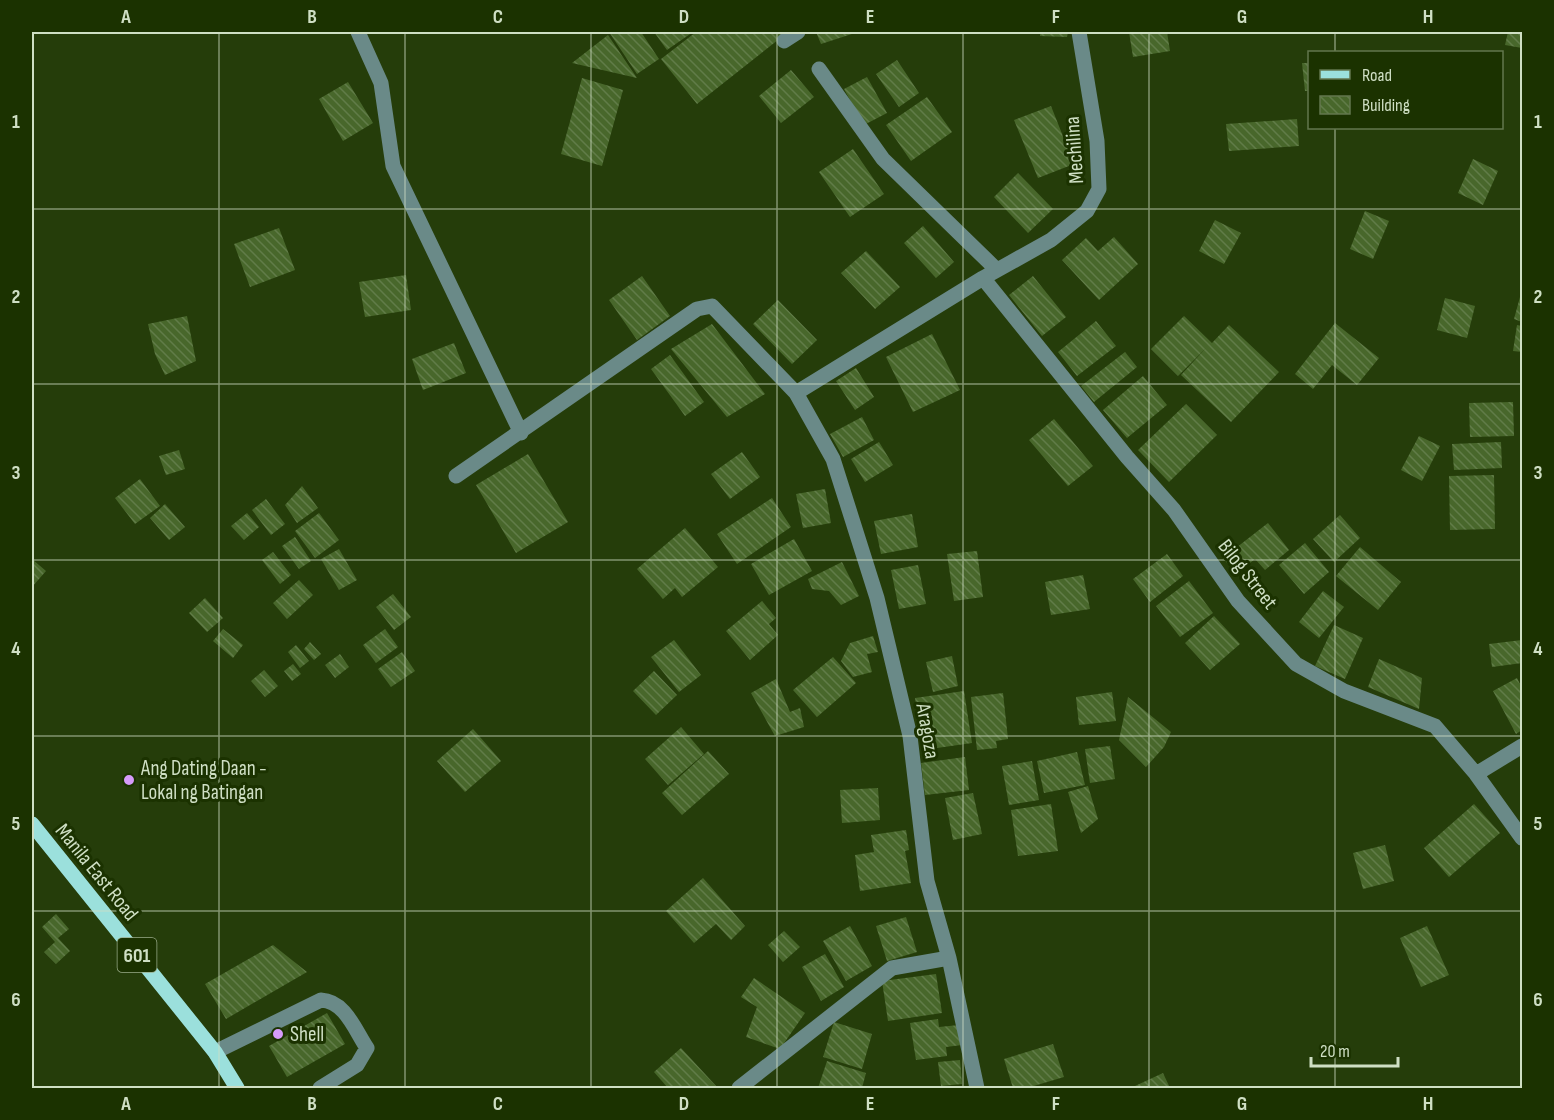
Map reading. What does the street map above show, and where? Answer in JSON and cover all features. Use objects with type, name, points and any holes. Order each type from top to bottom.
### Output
[{"type":"main road","name":"Manila East Road","points":[[32,824],[215,1052],[237,1089]]},
{"type":"street","points":[[358,32],[381,83],[393,166],[521,433],[456,476]]},
{"type":"street","points":[[784,41],[798,32]]},
{"type":"street","name":"Mechilina","points":[[796,393],[983,278],[1051,240],[1087,211],[1100,189],[1097,141],[1079,32]]},
{"type":"street","points":[[819,69],[883,159],[997,270]]},
{"type":"street","name":"Bilog Street","points":[[983,278],[1127,457],[1174,510],[1238,601],[1296,664],[1344,691],[1435,726],[1476,774],[1522,838]]},
{"type":"street","name":"Aragoza","points":[[521,433],[697,309],[711,306],[796,393],[833,459],[877,598],[910,736],[927,881],[949,958],[977,1089]]},
{"type":"street","points":[[1476,774],[1522,746]]},
{"type":"street","points":[[739,1089],[892,969],[949,958]]},
{"type":"street","points":[[215,1052],[321,1000],[331,1000],[340,1006],[367,1048],[357,1065],[320,1089]]},
{"type":"building","points":[[609,32],[641,32],[659,59],[637,74]]},
{"type":"building","points":[[654,32],[693,32],[667,50]]},
{"type":"building","points":[[696,32],[788,32],[697,104],[661,59]]},
{"type":"building","points":[[816,32],[858,32],[821,44]]},
{"type":"building","points":[[1040,32],[1068,32],[1067,37],[1040,36]]},
{"type":"building","points":[[1129,32],[1167,32],[1170,51],[1133,57]]},
{"type":"building","points":[[1508,32],[1522,32],[1522,48],[1505,45]]},
{"type":"building","points":[[608,35],[637,78],[572,63]]},
{"type":"building","points":[[897,60],[919,93],[899,107],[876,74]]},
{"type":"building","points":[[1302,63],[1308,63],[1308,91],[1305,91]]},
{"type":"building","points":[[791,70],[814,97],[781,123],[759,96]]},
{"type":"building","points":[[867,77],[887,113],[864,125],[844,89]]},
{"type":"building","points":[[582,78],[623,90],[602,166],[561,154]]},
{"type":"building","points":[[348,82],[373,123],[343,141],[319,99]]},
{"type":"building","points":[[927,97],[952,132],[911,161],[886,125]]},
{"type":"building","points":[[1051,106],[1074,164],[1038,178],[1014,120]]},
{"type":"building","points":[[1297,119],[1299,146],[1229,151],[1226,124]]},
{"type":"building","points":[[853,149],[884,194],[850,217],[819,172]]},
{"type":"building","points":[[1473,159],[1498,171],[1483,205],[1458,193]]},
{"type":"building","points":[[1018,173],[1053,209],[1028,233],[994,197]]},
{"type":"building","points":[[1365,211],[1389,221],[1373,259],[1350,249]]},
{"type":"building","points":[[1215,220],[1241,233],[1224,264],[1199,251]]},
{"type":"building","points":[[923,226],[954,262],[936,278],[904,243]]},
{"type":"building","points":[[279,228],[295,270],[250,287],[234,244]]},
{"type":"building","points":[[1114,237],[1138,264],[1099,300],[1062,260],[1086,238],[1098,251]]},
{"type":"building","points":[[866,251],[900,287],[875,309],[841,273]]},
{"type":"building","points":[[406,275],[411,310],[365,317],[359,282]]},
{"type":"building","points":[[642,276],[670,316],[637,340],[609,300]]},
{"type":"building","points":[[1033,276],[1066,317],[1042,336],[1009,295]]},
{"type":"building","points":[[1520,297],[1522,297],[1522,322],[1514,319]]},
{"type":"building","points":[[1445,298],[1475,306],[1467,338],[1437,330]]},
{"type":"building","points":[[778,300],[817,340],[792,364],[753,324]]},
{"type":"building","points":[[187,316],[196,361],[165,375],[155,354],[148,324]]},
{"type":"building","points":[[1184,316],[1212,343],[1229,325],[1279,372],[1231,422],[1181,375],[1206,348],[1178,376],[1151,349]]},
{"type":"building","points":[[1096,321],[1116,346],[1077,376],[1058,352]]},
{"type":"building","points":[[1335,323],[1379,358],[1357,385],[1332,365],[1313,389],[1295,374]]},
{"type":"building","points":[[712,324],[765,394],[727,417],[671,349]]},
{"type":"building","points":[[1517,325],[1522,326],[1522,352],[1513,351]]},
{"type":"building","points":[[932,334],[960,390],[913,412],[886,357]]},
{"type":"building","points":[[454,343],[466,373],[423,390],[412,359]]},
{"type":"building","points":[[1125,352],[1137,367],[1094,402],[1081,386]]},
{"type":"building","points":[[670,355],[704,402],[685,416],[651,369]]},
{"type":"building","points":[[856,368],[874,397],[855,410],[836,381]]},
{"type":"building","points":[[1143,376],[1167,405],[1127,438],[1103,410]]},
{"type":"building","points":[[1513,402],[1514,436],[1470,437],[1469,403]]},
{"type":"building","points":[[1186,404],[1217,435],[1169,482],[1138,450]]},
{"type":"building","points":[[862,417],[874,440],[843,457],[830,434]]},
{"type":"building","points":[[1054,419],[1093,466],[1068,486],[1029,440]]},
{"type":"building","points":[[1419,436],[1440,446],[1422,481],[1401,470]]},
{"type":"building","points":[[879,442],[893,465],[865,482],[851,459]]},
{"type":"building","points":[[1501,442],[1502,468],[1454,470],[1452,444]]},
{"type":"building","points":[[179,450],[185,469],[166,475],[159,456]]},
{"type":"building","points":[[742,452],[760,477],[730,499],[711,474]]},
{"type":"building","points":[[528,454],[568,522],[516,553],[476,485]]},
{"type":"building","points":[[1494,475],[1495,529],[1450,530],[1449,476]]},
{"type":"building","points":[[140,479],[160,506],[135,524],[115,498]]},
{"type":"building","points":[[302,486],[318,508],[297,523],[285,505]]},
{"type":"building","points":[[825,489],[831,523],[803,528],[796,494]]},
{"type":"building","points":[[772,498],[791,527],[737,564],[717,534]]},
{"type":"building","points":[[266,499],[285,524],[271,535],[252,510]]},
{"type":"building","points":[[165,504],[185,527],[169,540],[150,518]]},
{"type":"building","points":[[247,513],[259,527],[244,540],[231,526]]},
{"type":"building","points":[[319,513],[339,540],[315,558],[295,531]]},
{"type":"building","points":[[912,514],[918,547],[881,554],[874,521]]},
{"type":"building","points":[[1340,515],[1360,538],[1334,562],[1313,539]]},
{"type":"building","points":[[1268,523],[1289,550],[1265,570],[1255,559],[1236,574],[1223,558]]},
{"type":"building","points":[[685,528],[718,567],[682,597],[675,588],[663,599],[637,569]]},
{"type":"building","points":[[295,537],[311,561],[299,569],[282,546]]},
{"type":"building","points":[[794,539],[812,571],[769,595],[751,564]]},
{"type":"building","points":[[1305,543],[1329,572],[1304,594],[1279,565]]},
{"type":"building","points":[[1360,547],[1401,582],[1378,610],[1336,576]]},
{"type":"building","points":[[339,549],[357,580],[339,590],[321,559]]},
{"type":"building","points":[[977,551],[983,597],[954,601],[947,554]]},
{"type":"building","points":[[273,552],[291,575],[280,584],[262,560]]},
{"type":"building","points":[[1167,554],[1183,576],[1150,602],[1133,579]]},
{"type":"building","points":[[32,559],[46,571],[32,587]]},
{"type":"building","points":[[842,562],[859,596],[841,605],[829,591],[812,589],[808,579]]},
{"type":"building","points":[[918,565],[926,604],[899,609],[891,570]]},
{"type":"building","points":[[1083,575],[1090,609],[1051,615],[1045,582]]},
{"type":"building","points":[[299,580],[313,595],[287,619],[273,603]]},
{"type":"building","points":[[1189,581],[1213,613],[1180,637],[1156,606]]},
{"type":"building","points":[[1323,591],[1344,607],[1319,638],[1299,622]]},
{"type":"building","points":[[393,594],[411,617],[394,630],[376,607]]},
{"type":"building","points":[[205,598],[223,618],[207,632],[189,613]]},
{"type":"building","points":[[762,601],[776,618],[769,624],[778,635],[750,660],[726,631]]},
{"type":"building","points":[[1214,616],[1240,644],[1210,670],[1185,643]]},
{"type":"building","points":[[1334,625],[1363,638],[1345,679],[1315,666]]},
{"type":"building","points":[[223,629],[243,645],[233,658],[213,641]]},
{"type":"building","points":[[385,629],[398,647],[376,663],[363,645]]},
{"type":"building","points":[[873,636],[878,652],[867,654],[872,672],[853,677],[841,661],[850,643]]},
{"type":"building","points":[[674,640],[701,675],[679,692],[651,657]]},
{"type":"building","points":[[1522,640],[1522,663],[1492,667],[1489,644]]},
{"type":"building","points":[[310,642],[321,654],[314,660],[304,649]]},
{"type":"building","points":[[296,645],[309,661],[300,668],[288,652]]},
{"type":"building","points":[[402,652],[415,671],[391,687],[378,669]]},
{"type":"building","points":[[340,654],[349,667],[335,678],[325,665]]},
{"type":"building","points":[[952,656],[958,686],[933,692],[926,662]]},
{"type":"building","points":[[833,657],[856,683],[817,717],[793,690]]},
{"type":"building","points":[[1379,659],[1422,678],[1419,709],[1368,687]]},
{"type":"building","points":[[293,664],[301,674],[292,681],[284,671]]},
{"type":"building","points":[[264,670],[278,686],[265,697],[251,681]]},
{"type":"building","points":[[654,671],[677,695],[656,715],[633,691]]},
{"type":"building","points":[[1517,678],[1522,688],[1522,730],[1516,734],[1493,691]]},
{"type":"building","points":[[776,679],[790,712],[800,708],[804,727],[775,736],[751,693]]},
{"type":"building","points":[[964,691],[972,743],[923,750],[915,698]]},
{"type":"building","points":[[1112,692],[1116,721],[1079,725],[1076,697]]},
{"type":"building","points":[[1003,693],[1008,739],[996,741],[997,748],[977,750],[971,697]]},
{"type":"building","points":[[1128,697],[1171,732],[1164,747],[1146,767],[1119,740]]},
{"type":"building","points":[[681,727],[704,754],[668,785],[645,759]]},
{"type":"building","points":[[473,729],[501,761],[465,792],[437,761]]},
{"type":"building","points":[[1110,746],[1115,779],[1090,783],[1085,749]]},
{"type":"building","points":[[708,751],[729,774],[682,815],[662,793]]},
{"type":"building","points":[[1077,752],[1085,785],[1044,793],[1037,761]]},
{"type":"building","points":[[965,757],[969,790],[925,795],[921,763]]},
{"type":"building","points":[[1032,761],[1039,800],[1009,805],[1002,766]]},
{"type":"building","points":[[1088,786],[1098,819],[1081,833],[1068,792]]},
{"type":"building","points":[[878,788],[880,820],[842,823],[840,790]]},
{"type":"building","points":[[973,793],[982,834],[953,840],[945,798]]},
{"type":"building","points":[[1051,804],[1058,851],[1018,856],[1011,810]]},
{"type":"building","points":[[1474,804],[1500,833],[1449,877],[1424,848]]},
{"type":"building","points":[[906,830],[909,850],[905,851],[911,883],[860,891],[855,855],[874,852],[871,835]]},
{"type":"building","points":[[1385,845],[1394,881],[1363,889],[1353,853]]},
{"type":"building","points":[[703,878],[745,926],[731,940],[716,924],[694,943],[666,911]]},
{"type":"building","points":[[56,914],[69,929],[58,938],[70,951],[56,964],[44,952],[55,942],[42,927]]},
{"type":"building","points":[[906,917],[917,952],[887,961],[876,926]]},
{"type":"building","points":[[850,926],[872,966],[846,981],[823,941]]},
{"type":"building","points":[[1427,926],[1449,975],[1421,987],[1400,938]]},
{"type":"building","points":[[784,931],[800,947],[783,962],[768,945]]},
{"type":"building","points":[[273,945],[307,972],[226,1019],[205,984]]},
{"type":"building","points":[[825,954],[844,987],[821,1001],[802,967]]},
{"type":"building","points":[[936,974],[942,1013],[888,1021],[882,981]]},
{"type":"building","points":[[754,978],[805,1013],[780,1049],[746,1037],[757,1007],[741,997]]},
{"type":"building","points":[[327,1013],[345,1044],[287,1077],[269,1046]]},
{"type":"building","points":[[938,1019],[939,1027],[959,1025],[962,1045],[946,1047],[947,1056],[916,1060],[910,1023]]},
{"type":"building","points":[[834,1022],[872,1034],[862,1069],[823,1057]]},
{"type":"building","points":[[1053,1044],[1064,1077],[1027,1088],[1013,1088],[1004,1059]]},
{"type":"building","points":[[681,1048],[718,1088],[668,1088],[654,1072]]},
{"type":"building","points":[[960,1060],[962,1084],[941,1086],[938,1062]]},
{"type":"building","points":[[827,1061],[866,1073],[862,1088],[818,1088]]},
{"type":"building","points":[[1163,1073],[1170,1088],[1136,1088],[1135,1086]]},
{"type":"place","name":"Ang Dating Daan - Lokal ng Batingan","points":[[129,780]]},
{"type":"place","name":"Shell","points":[[278,1034]]}]
